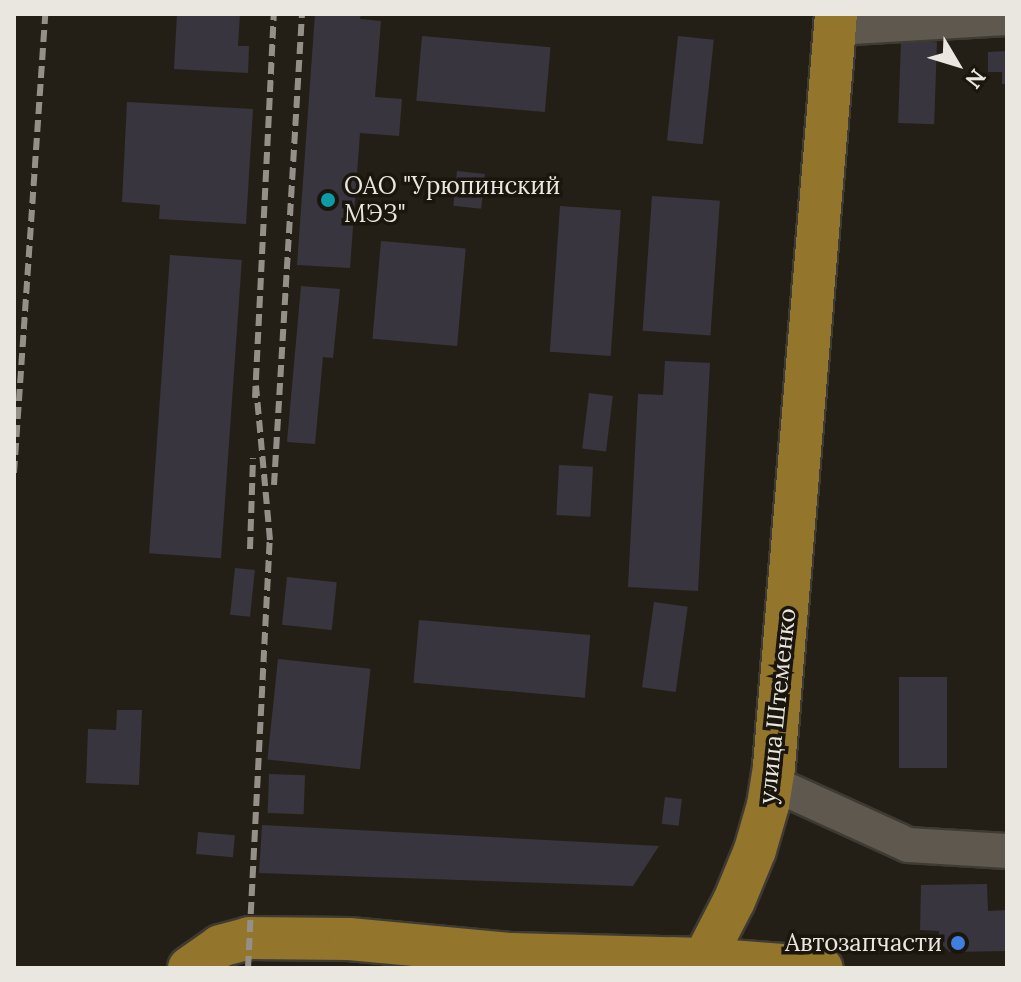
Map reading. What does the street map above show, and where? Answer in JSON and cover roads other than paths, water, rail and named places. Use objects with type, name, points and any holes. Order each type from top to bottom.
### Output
[{"type":"main road","name":"улица Штеменко","points":[[704,959],[734,901],[755,850],[772,783],[836,21]]},
{"type":"main road","points":[[189,968],[220,946],[249,938],[349,939],[512,954],[704,959],[822,968]]},
{"type":"street","points":[[836,21],[1007,18]]},
{"type":"street","points":[[772,783],[908,845],[1007,851]]},
{"type":"railway","points":[[14,473],[45,14]]},
{"type":"railway","points":[[255,398],[274,14]]},
{"type":"railway","points":[[274,485],[302,14]]},
{"type":"railway","points":[[248,968],[270,540],[256,386]]},
{"type":"railway","points":[[250,549],[253,458]]},
{"type":"place","name":"ОАО \"Урюпинский МЭЗ\"","points":[[328,200]]},
{"type":"place","name":"Автозапчасти","points":[[958,943]]}]
